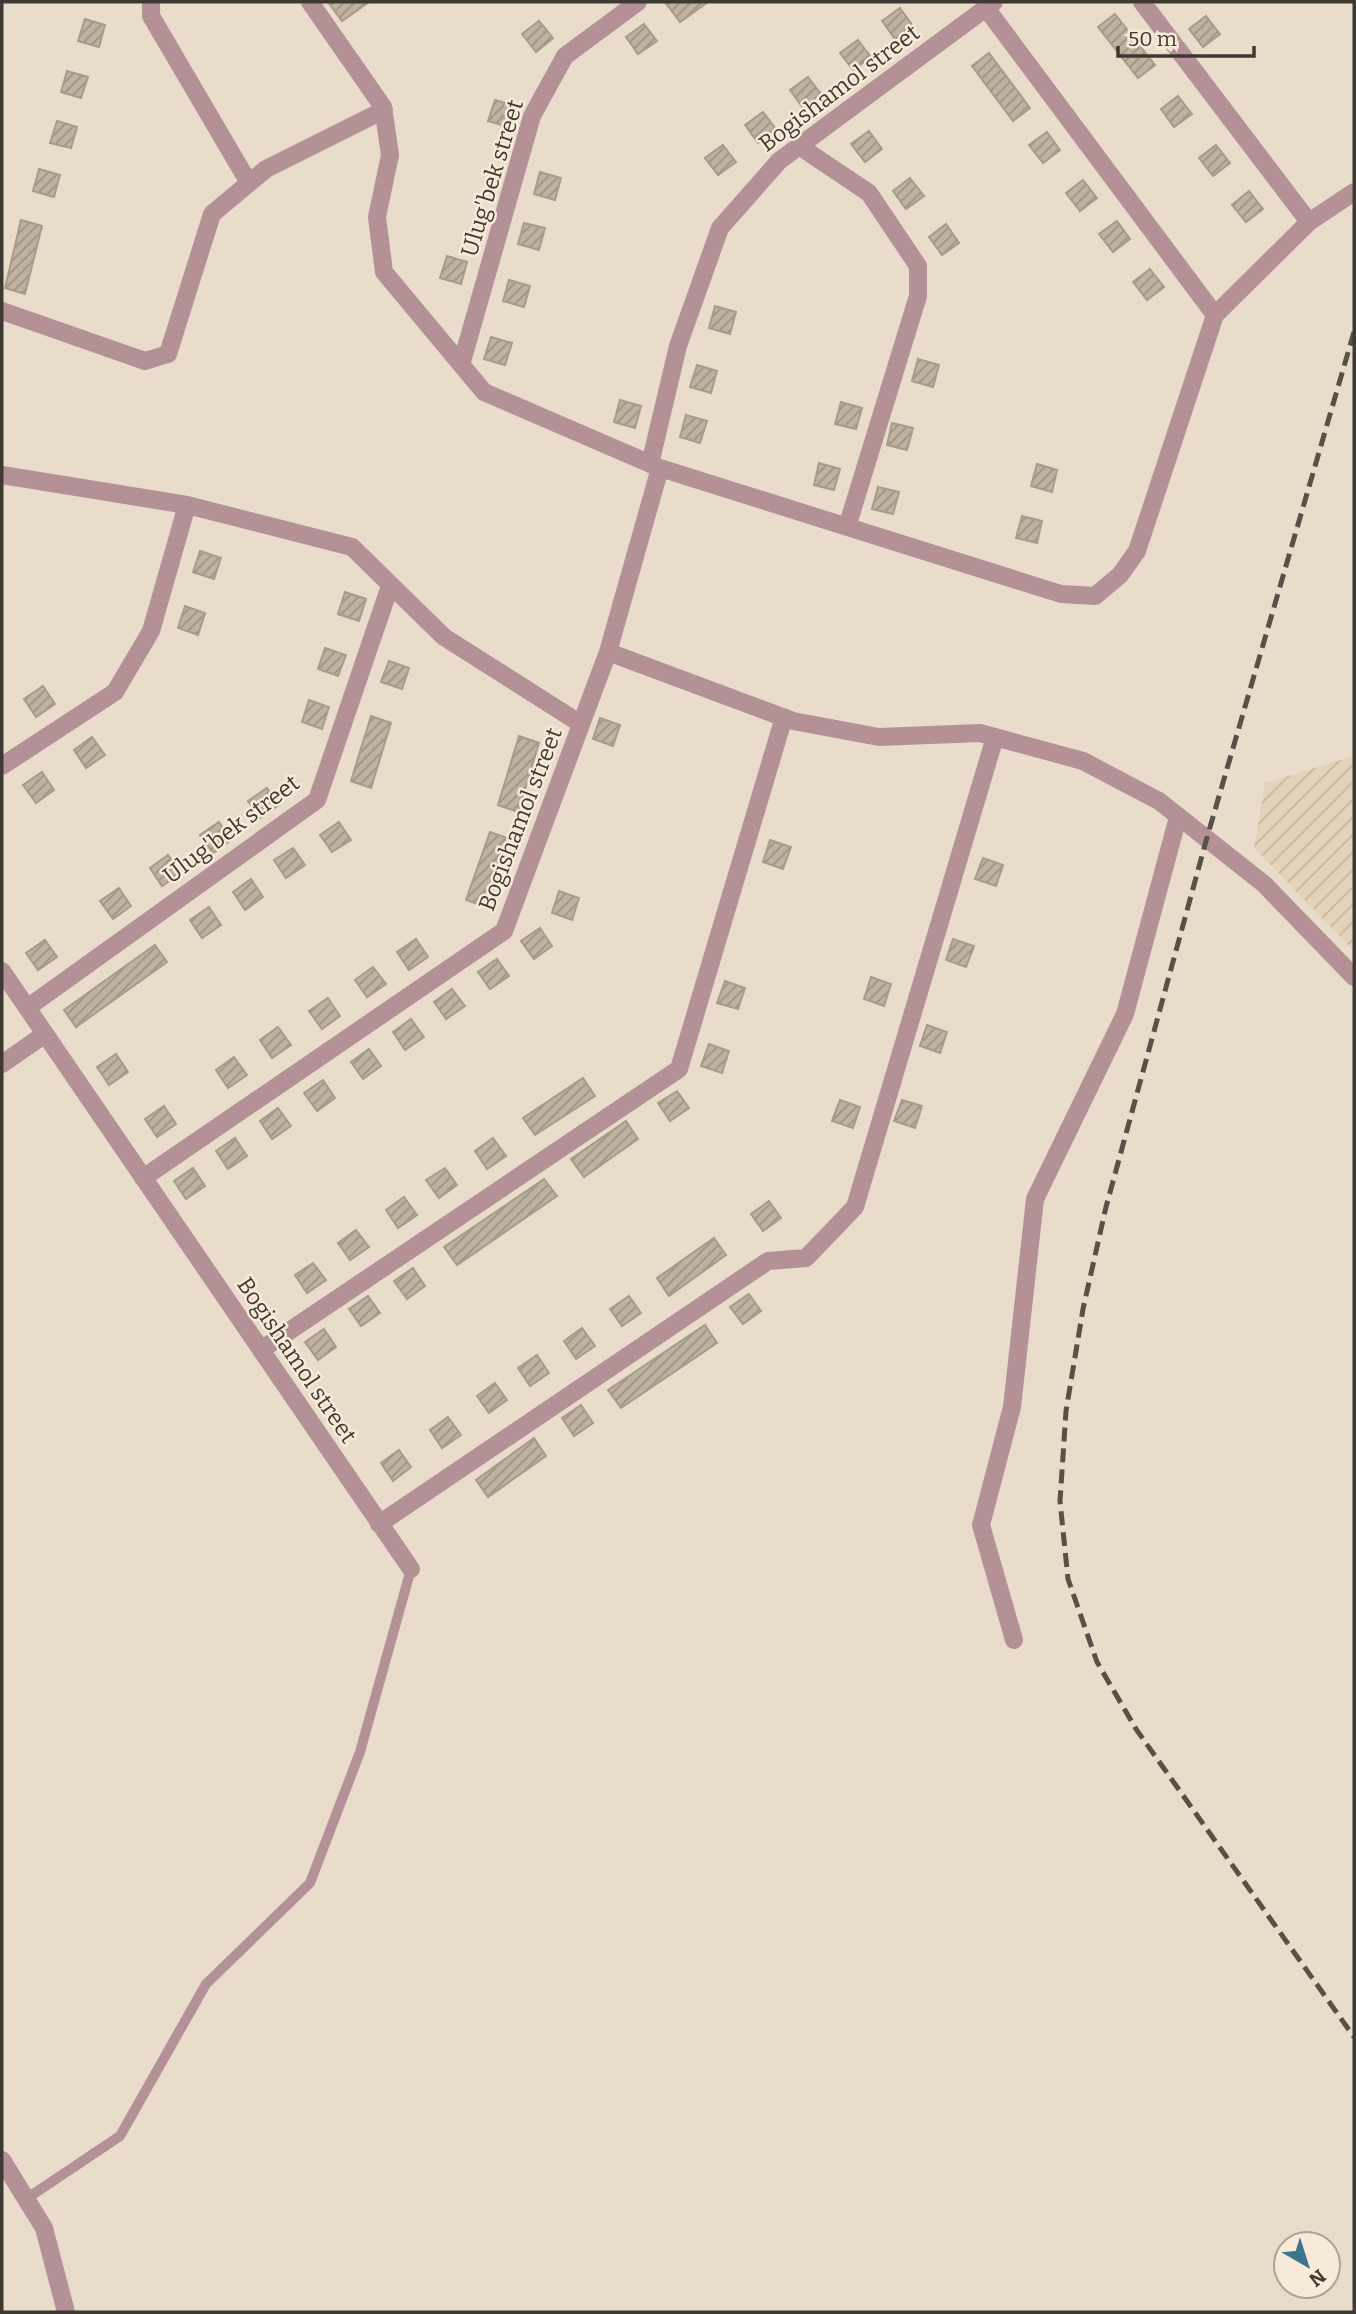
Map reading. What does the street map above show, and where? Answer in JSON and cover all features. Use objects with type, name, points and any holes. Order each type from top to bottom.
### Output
[{"type":"street","points":[[151,2],[151,16],[249,183]]},
{"type":"street","points":[[310,2],[384,110],[390,155],[377,217],[384,272],[484,393],[655,466],[1061,594],[1094,596],[1119,575],[1137,551],[1215,315],[1309,222],[1354,192]]},
{"type":"street","name":"Ulug'bek street","points":[[461,365],[532,116],[565,56],[638,2]]},
{"type":"street","points":[[1142,2],[1309,222]]},
{"type":"street","points":[[990,5],[1215,315]]},
{"type":"street","name":"Bogishamol street","points":[[143,1178],[504,931],[608,652],[655,466],[678,346],[720,228],[779,161],[990,5]]},
{"type":"street","points":[[2,311],[145,361],[168,354],[212,214],[266,169],[384,110]]},
{"type":"street","points":[[799,146],[869,192],[919,266],[918,296],[847,527]]},
{"type":"street","points":[[2,475],[187,505],[352,547],[444,637],[581,724]]},
{"type":"street","points":[[2,766],[115,692],[151,631],[187,505]]},
{"type":"street","name":"Ulug'bek street","points":[[27,1008],[317,800],[390,586]]},
{"type":"street","points":[[608,652],[784,717],[879,737],[980,733],[1083,761],[1159,801],[1264,884],[1354,977]]},
{"type":"street","points":[[261,1350],[679,1069],[784,717]]},
{"type":"street","points":[[379,1524],[768,1261],[806,1258],[855,1207],[995,737]]},
{"type":"street","points":[[1014,1640],[981,1525],[1012,1407],[1035,1199],[1125,1014],[1178,817]]},
{"type":"street","name":"Bogishamol street","points":[[2,971],[411,1569]]},
{"type":"street","points":[[2,1063],[45,1034]]},
{"type":"street","points":[[2,2160],[44,2228],[66,2312]]},
{"type":"lane","points":[[26,2199],[120,2136],[206,1984],[310,1884],[360,1752],[411,1569]]},
{"type":"shaded area","points":[[1354,756],[1354,951],[1254,848],[1265,783]]},
{"type":"building","points":[[328,2],[369,2],[342,21]]},
{"type":"building","points":[[665,2],[708,2],[680,22]]},
{"type":"building","points":[[900,8],[913,26],[895,39],[882,21]]},
{"type":"building","points":[[1115,14],[1155,65],[1138,78],[1098,27]]},
{"type":"building","points":[[1206,16],[1220,34],[1203,47],[1189,29]]},
{"type":"building","points":[[85,19],[105,25],[99,47],[78,41]]},
{"type":"building","points":[[539,21],[553,38],[536,52],[522,34]]},
{"type":"building","points":[[644,24],[657,41],[638,54],[626,37]]},
{"type":"building","points":[[858,40],[871,57],[853,70],[840,53]]},
{"type":"building","points":[[989,53],[1030,108],[1013,121],[972,66]]},
{"type":"building","points":[[67,71],[88,77],[81,98],[61,92]]},
{"type":"building","points":[[808,77],[821,94],[803,108],[790,90]]},
{"type":"building","points":[[1178,96],[1192,114],[1174,127],[1161,109]]},
{"type":"building","points":[[495,100],[516,106],[509,127],[488,121]]},
{"type":"building","points":[[763,112],[776,129],[758,143],[745,125]]},
{"type":"building","points":[[57,121],[77,127],[71,148],[50,143]]},
{"type":"building","points":[[869,131],[882,149],[865,162],[851,144]]},
{"type":"building","points":[[1047,132],[1060,150],[1043,163],[1029,145]]},
{"type":"building","points":[[723,145],[736,162],[718,175],[705,158]]},
{"type":"building","points":[[1216,145],[1230,163],[1213,176],[1199,158]]},
{"type":"building","points":[[39,169],[60,175],[54,197],[33,191]]},
{"type":"building","points":[[540,172],[561,178],[555,200],[534,194]]},
{"type":"building","points":[[910,178],[924,196],[906,209],[893,191]]},
{"type":"building","points":[[1083,180],[1097,198],[1080,211],[1066,193]]},
{"type":"building","points":[[1249,191],[1263,209],[1246,222],[1232,205]]},
{"type":"building","points":[[21,220],[42,226],[25,294],[5,288]]},
{"type":"building","points":[[1117,221],[1130,239],[1113,252],[1099,234]]},
{"type":"building","points":[[524,223],[545,228],[539,250],[518,244]]},
{"type":"building","points":[[946,224],[959,243],[942,255],[929,237]]},
{"type":"building","points":[[447,256],[467,262],[461,284],[440,278]]},
{"type":"building","points":[[1150,269],[1164,287],[1147,300],[1133,282]]},
{"type":"building","points":[[509,280],[530,286],[524,307],[503,301]]},
{"type":"building","points":[[715,306],[736,312],[730,334],[709,328]]},
{"type":"building","points":[[491,337],[512,343],[505,365],[484,359]]},
{"type":"building","points":[[918,359],[939,365],[933,387],[912,381]]},
{"type":"building","points":[[697,365],[717,371],[711,393],[690,387]]},
{"type":"building","points":[[620,400],[641,406],[635,428],[614,422]]},
{"type":"building","points":[[841,402],[862,408],[856,429],[835,424]]},
{"type":"building","points":[[686,415],[707,421],[700,443],[680,437]]},
{"type":"building","points":[[892,423],[913,428],[907,450],[887,445]]},
{"type":"building","points":[[819,463],[840,469],[834,490],[814,485]]},
{"type":"building","points":[[1037,464],[1057,470],[1052,492],[1031,486]]},
{"type":"building","points":[[878,487],[899,492],[893,514],[872,509]]},
{"type":"building","points":[[1022,516],[1042,521],[1037,543],[1016,538]]},
{"type":"building","points":[[200,551],[221,558],[214,579],[193,572]]},
{"type":"building","points":[[345,592],[366,599],[359,621],[338,614]]},
{"type":"building","points":[[185,606],[205,613],[198,635],[178,628]]},
{"type":"building","points":[[325,648],[346,655],[338,676],[318,669]]},
{"type":"building","points":[[389,661],[409,668],[402,689],[381,682]]},
{"type":"building","points":[[43,686],[55,704],[36,717],[24,699]]},
{"type":"building","points":[[309,700],[329,707],[322,729],[302,722]]},
{"type":"building","points":[[371,716],[391,723],[371,788],[351,781]]},
{"type":"building","points":[[600,718],[620,725],[613,746],[593,739]]},
{"type":"building","points":[[519,736],[539,743],[518,812],[498,805]]},
{"type":"building","points":[[92,737],[105,755],[86,768],[74,750]]},
{"type":"building","points":[[42,772],[54,790],[36,803],[23,785]]},
{"type":"building","points":[[267,788],[279,805],[260,818],[248,801]]},
{"type":"building","points":[[219,822],[231,840],[213,853],[200,835]]},
{"type":"building","points":[[339,822],[351,840],[332,852],[320,835]]},
{"type":"building","points":[[490,832],[510,839],[486,907],[466,900]]},
{"type":"building","points":[[770,840],[791,847],[783,869],[763,862]]},
{"type":"building","points":[[293,848],[305,865],[286,878],[274,860]]},
{"type":"building","points":[[168,855],[181,873],[162,886],[150,868]]},
{"type":"building","points":[[983,858],[1003,865],[996,886],[975,879]]},
{"type":"building","points":[[251,879],[263,897],[245,910],[233,892]]},
{"type":"building","points":[[119,888],[131,906],[113,919],[100,901]]},
{"type":"building","points":[[559,891],[579,898],[572,920],[552,913]]},
{"type":"building","points":[[209,907],[221,925],[202,938],[190,920]]},
{"type":"building","points":[[540,928],[552,946],[534,959],[521,941]]},
{"type":"building","points":[[416,939],[428,957],[409,970],[397,952]]},
{"type":"building","points":[[953,939],[974,946],[966,967],[946,960]]},
{"type":"building","points":[[45,940],[57,957],[38,970],[26,953]]},
{"type":"building","points":[[155,945],[167,962],[76,1027],[64,1010]]},
{"type":"building","points":[[497,959],[509,976],[490,989],[478,972]]},
{"type":"building","points":[[373,967],[386,984],[367,997],[355,980]]},
{"type":"building","points":[[871,977],[891,984],[884,1006],[864,999]]},
{"type":"building","points":[[725,981],[745,988],[738,1009],[717,1003]]},
{"type":"building","points":[[452,989],[465,1006],[446,1019],[434,1002]]},
{"type":"building","points":[[328,998],[340,1016],[322,1029],[309,1011]]},
{"type":"building","points":[[411,1019],[424,1037],[405,1050],[393,1032]]},
{"type":"building","points":[[927,1025],[947,1032],[940,1053],[920,1046]]},
{"type":"building","points":[[278,1027],[291,1045],[272,1058],[260,1040]]},
{"type":"building","points":[[709,1044],[729,1051],[722,1073],[701,1066]]},
{"type":"building","points":[[369,1049],[381,1066],[363,1079],[351,1062]]},
{"type":"building","points":[[116,1054],[128,1072],[109,1085],[97,1067]]},
{"type":"building","points":[[234,1057],[247,1075],[228,1088],[216,1070]]},
{"type":"building","points":[[583,1078],[595,1096],[535,1135],[523,1118]]},
{"type":"building","points":[[323,1080],[335,1098],[317,1111],[304,1093]]},
{"type":"building","points":[[677,1091],[689,1108],[670,1121],[658,1103]]},
{"type":"building","points":[[840,1100],[860,1107],[853,1128],[832,1121]]},
{"type":"building","points":[[902,1100],[922,1106],[915,1128],[894,1121]]},
{"type":"building","points":[[164,1106],[176,1124],[157,1137],[145,1119]]},
{"type":"building","points":[[278,1108],[291,1126],[272,1139],[260,1121]]},
{"type":"building","points":[[626,1121],[638,1139],[584,1177],[571,1159]]},
{"type":"building","points":[[235,1138],[247,1156],[228,1169],[216,1151]]},
{"type":"building","points":[[493,1138],[506,1156],[487,1169],[475,1151]]},
{"type":"building","points":[[193,1168],[205,1186],[186,1199],[174,1181]]},
{"type":"building","points":[[445,1168],[457,1185],[439,1198],[426,1180]]},
{"type":"building","points":[[544,1179],[557,1196],[457,1265],[444,1247]]},
{"type":"building","points":[[404,1197],[417,1215],[398,1228],[386,1210]]},
{"type":"building","points":[[769,1201],[781,1218],[763,1231],[751,1214]]},
{"type":"building","points":[[356,1230],[369,1247],[350,1260],[338,1243]]},
{"type":"building","points":[[714,1238],[726,1255],[669,1296],[657,1278]]},
{"type":"building","points":[[313,1263],[326,1280],[307,1293],[295,1275]]},
{"type":"building","points":[[413,1268],[425,1286],[407,1299],[394,1281]]},
{"type":"building","points":[[749,1294],[761,1311],[743,1324],[730,1307]]},
{"type":"building","points":[[368,1296],[380,1313],[361,1326],[349,1309]]},
{"type":"building","points":[[629,1296],[641,1313],[622,1326],[610,1309]]},
{"type":"building","points":[[705,1325],[717,1343],[621,1408],[608,1390]]},
{"type":"building","points":[[582,1328],[595,1346],[576,1359],[564,1341]]},
{"type":"building","points":[[324,1329],[336,1347],[318,1360],[305,1342]]},
{"type":"building","points":[[537,1355],[549,1373],[530,1386],[518,1368]]},
{"type":"building","points":[[495,1383],[507,1400],[489,1413],[477,1396]]},
{"type":"building","points":[[581,1405],[593,1423],[574,1436],[562,1418]]},
{"type":"building","points":[[448,1417],[461,1435],[442,1448],[430,1430]]},
{"type":"building","points":[[534,1438],[546,1456],[488,1497],[476,1480]]},
{"type":"building","points":[[399,1450],[411,1467],[393,1481],[381,1463]]},
{"type":"railway","points":[[1354,332],[1206,841],[1106,1207],[1083,1309],[1066,1411],[1060,1501],[1068,1579],[1097,1662],[1136,1729],[1354,2037]]}]
